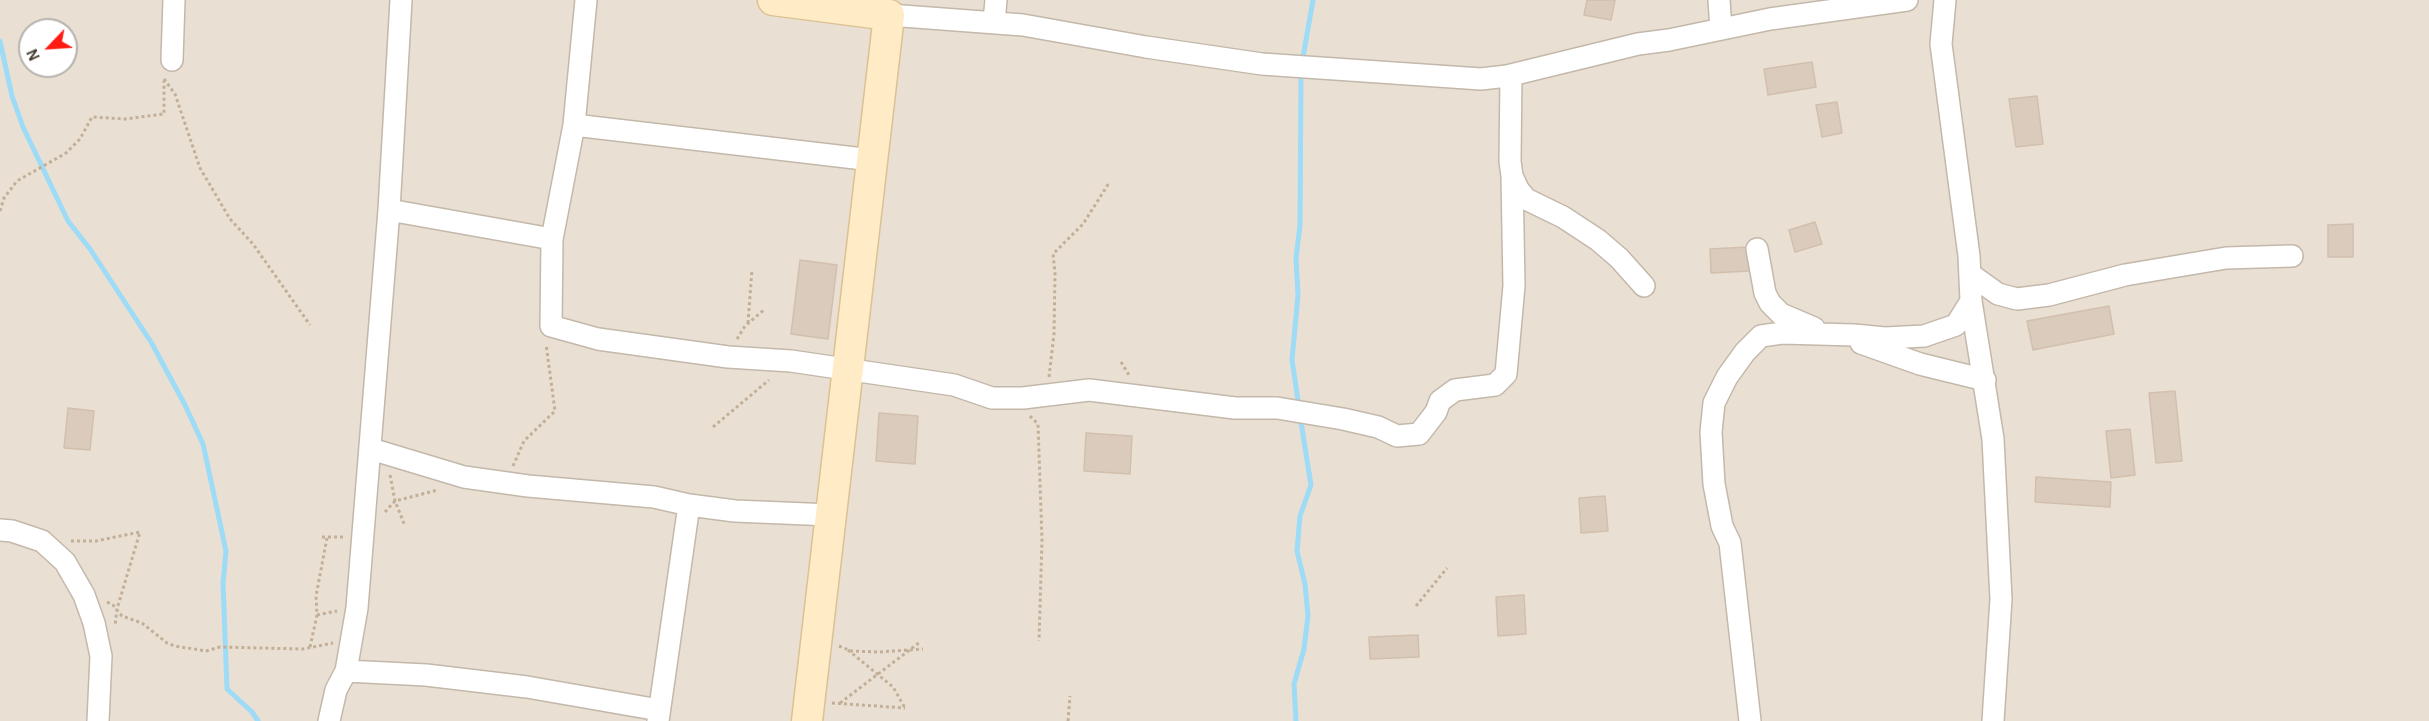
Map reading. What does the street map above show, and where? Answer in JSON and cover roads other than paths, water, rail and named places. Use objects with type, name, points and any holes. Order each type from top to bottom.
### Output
[{"type":"street","points":[[168,69],[174,0]]},
{"type":"street","points":[[329,721],[336,690],[346,671],[357,608],[362,536],[378,451],[388,210],[401,0]]},
{"type":"street","points":[[586,0],[574,125],[552,239],[551,326],[598,339],[728,357],[791,361],[954,385],[992,398],[1023,398],[1089,390],[1235,408],[1277,408],[1378,427],[1397,436],[1419,434],[1430,422],[1440,401],[1455,390],[1495,385],[1506,374],[1514,286],[1511,75]]},
{"type":"street","points":[[773,0],[889,15],[1023,25],[1146,47],[1262,64],[1481,79],[1511,75],[1638,44],[1830,10],[1907,0]]},
{"type":"street","points":[[994,22],[996,0]]},
{"type":"street","points":[[1719,0],[1721,29]]},
{"type":"street","points":[[1946,0],[1941,44],[1957,158],[1971,301],[1993,439],[2001,599],[1993,721]]},
{"type":"street","points":[[808,713],[889,15]]},
{"type":"street","points":[[574,125],[872,160]]},
{"type":"street","points":[[1512,176],[1526,199],[1563,217],[1598,240],[1644,286]]},
{"type":"street","points":[[388,210],[552,239]]},
{"type":"street","points":[[1757,249],[1765,293],[1774,308],[1777,334]]},
{"type":"street","points":[[1970,274],[1998,294],[2017,299],[2049,295],[2125,275],[2226,258],[2292,256]]},
{"type":"street","points":[[1750,721],[1730,543],[1717,505],[1711,432],[1714,403],[1727,377],[1745,352],[1761,336],[1829,334],[1885,338],[1924,336],[1956,325],[1971,301]]},
{"type":"street","points":[[1774,308],[1794,321],[1829,334],[1855,340],[1920,364],[1985,380]]},
{"type":"street","points":[[378,451],[464,477],[528,486],[654,497],[689,505],[735,511],[831,515]]},
{"type":"street","points":[[346,671],[437,676],[527,687],[659,715],[689,505]]},
{"type":"street","points":[[0,530],[12,531],[42,542],[65,562],[84,595],[94,623],[101,656],[98,721]]},
{"type":"waterway","points":[[1302,63],[1313,0]]},
{"type":"waterway","points":[[0,41],[12,96],[23,127],[68,221],[90,249],[151,342],[203,444],[226,551],[223,583],[227,689],[252,712],[258,721]]},
{"type":"waterway","points":[[1299,407],[1292,360],[1298,295],[1296,258],[1300,225],[1301,73]]},
{"type":"waterway","points":[[1296,721],[1294,684],[1304,649],[1308,616],[1305,584],[1297,551],[1300,516],[1311,485],[1300,416]]}]
